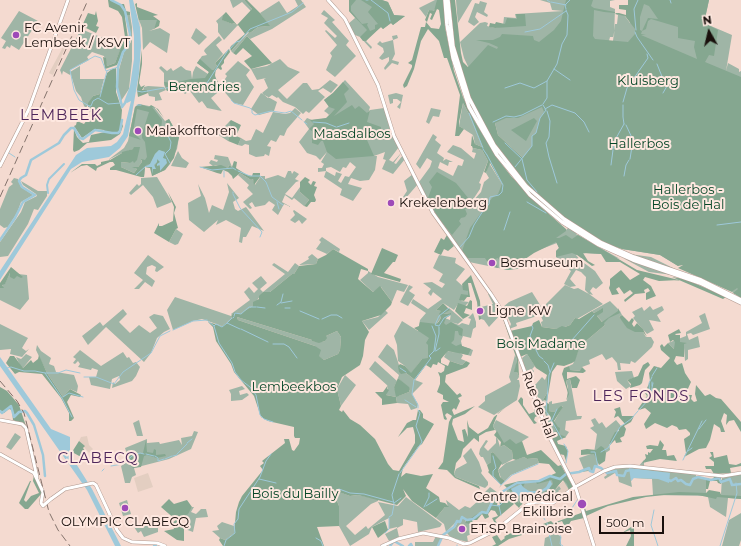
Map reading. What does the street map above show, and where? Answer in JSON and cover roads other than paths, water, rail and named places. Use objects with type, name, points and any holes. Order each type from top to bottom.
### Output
[{"type":"highway","points":[[445,0],[450,46],[466,99],[491,147],[507,169],[527,192],[562,222],[599,245],[633,260],[700,283],[741,303]]},
{"type":"highway","points":[[448,0],[450,24],[456,58],[472,106],[500,154],[532,192],[564,219],[600,242],[634,257],[701,280],[741,300]]},
{"type":"main road","points":[[0,166],[29,109],[68,0]]},
{"type":"main road","name":"Rue de Hal","points":[[328,0],[344,19],[378,85],[394,136],[432,211],[500,308],[546,430],[575,487],[594,546]]},
{"type":"main road","points":[[0,420],[21,424],[26,428],[36,475],[43,492],[40,502],[44,505],[64,490],[91,483],[96,485],[117,530],[123,538],[133,542],[157,542],[165,546]]},
{"type":"main road","points":[[0,454],[36,475]]},
{"type":"main road","points":[[382,546],[393,541],[419,534],[447,538],[460,542],[472,542],[496,530],[532,503],[554,504],[575,487],[605,471],[628,466],[723,476],[741,473]]},
{"type":"water","points":[[129,0],[133,0],[140,27],[141,46],[139,74],[128,136],[120,148],[109,157],[82,162],[71,169],[0,280],[0,271],[76,155],[87,148],[111,146],[117,142],[123,134],[131,101],[127,103],[124,102],[130,86],[134,59],[134,36]]},
{"type":"water","points":[[159,150],[165,152],[163,158],[166,159],[167,163],[160,171],[160,165],[157,166],[157,164],[160,162],[157,159],[157,162],[154,165],[156,169],[153,169],[153,174],[152,167],[145,167],[150,164],[155,154]]},
{"type":"water","points":[[0,357],[51,429],[70,437],[70,454],[92,489],[121,546],[115,546],[87,490],[0,366]]},
{"type":"water","points":[[629,468],[670,473],[669,483],[658,479],[634,478],[631,481]]},
{"type":"water","points":[[550,480],[552,484],[549,489],[539,493],[524,493],[516,497],[511,489],[521,484],[529,491],[540,491],[546,487]]},
{"type":"waterway","points":[[111,0],[121,5],[125,11],[130,34],[128,46],[123,52],[118,67],[117,87],[122,106]]},
{"type":"waterway","points":[[371,0],[388,13],[390,21]]},
{"type":"waterway","points":[[566,9],[565,5],[570,0]]},
{"type":"waterway","points":[[636,30],[634,9],[638,0]]},
{"type":"waterway","points":[[551,2],[566,5]]},
{"type":"waterway","points":[[230,49],[236,42],[240,41],[250,29],[292,12],[303,3]]},
{"type":"waterway","points":[[543,104],[547,98],[547,81],[557,64],[562,44],[567,35],[568,15],[566,10]]},
{"type":"waterway","points":[[525,32],[540,29],[566,11]]},
{"type":"waterway","points":[[635,32],[653,60]]},
{"type":"waterway","points":[[166,88],[207,83],[228,50]]},
{"type":"waterway","points":[[623,102],[627,88],[648,58],[647,54]]},
{"type":"waterway","points":[[89,106],[79,100],[74,90],[70,70],[95,56],[101,58],[106,71],[118,67]]},
{"type":"waterway","points":[[657,64],[663,79],[666,81],[667,86],[663,93]]},
{"type":"waterway","points":[[554,69],[570,80]]},
{"type":"waterway","points":[[100,97],[107,71]]},
{"type":"waterway","points":[[505,88],[520,83],[534,88],[547,81]]},
{"type":"waterway","points":[[207,83],[219,86]]},
{"type":"waterway","points":[[137,91],[142,92],[164,88]]},
{"type":"waterway","points":[[89,106],[91,106],[93,101],[98,98],[108,104],[121,103]]},
{"type":"waterway","points":[[231,100],[234,103],[250,108],[252,113],[255,115],[271,111],[285,113],[291,111],[302,120]]},
{"type":"waterway","points":[[122,107],[125,103]]},
{"type":"waterway","points":[[493,122],[506,116],[514,117],[522,115],[542,105]]},
{"type":"waterway","points":[[515,167],[532,146],[532,136],[536,133],[540,118],[546,110],[543,105]]},
{"type":"waterway","points":[[545,109],[552,105],[575,113],[584,122],[589,132]]},
{"type":"waterway","points":[[623,105],[624,124]]},
{"type":"waterway","points":[[547,111],[550,121],[549,137],[546,143],[557,183]]},
{"type":"waterway","points":[[469,113],[483,148]]},
{"type":"waterway","points":[[0,240],[15,218],[23,202],[35,195],[22,187],[19,181],[26,175],[31,160],[59,143],[71,128],[74,128],[80,138],[83,139],[95,130],[118,133],[120,131],[122,120]]},
{"type":"waterway","points":[[313,122],[326,123],[336,127]]},
{"type":"waterway","points":[[337,127],[349,123]]},
{"type":"waterway","points":[[613,149],[615,140],[624,124]]},
{"type":"waterway","points":[[626,125],[633,140],[630,159]]},
{"type":"waterway","points":[[343,133],[350,136]]},
{"type":"waterway","points":[[167,134],[171,142],[170,149],[165,154],[170,163]]},
{"type":"waterway","points":[[505,143],[522,159],[527,180],[537,192]]},
{"type":"waterway","points":[[483,149],[487,155]]},
{"type":"waterway","points":[[611,165],[613,150]]},
{"type":"waterway","points":[[9,153],[15,157]]},
{"type":"waterway","points":[[487,155],[495,170]]},
{"type":"waterway","points":[[624,176],[626,165],[629,160]]},
{"type":"waterway","points":[[48,193],[47,185],[49,179],[64,164]]},
{"type":"waterway","points":[[136,175],[146,166]]},
{"type":"waterway","points":[[200,167],[212,170],[233,168],[236,170]]},
{"type":"waterway","points":[[484,210],[489,204],[490,197],[499,195],[502,192],[503,185],[495,170]]},
{"type":"waterway","points":[[224,171],[224,177]]},
{"type":"waterway","points":[[238,171],[250,176],[260,176]]},
{"type":"waterway","points":[[260,176],[266,182],[272,197],[283,205]]},
{"type":"waterway","points":[[233,194],[240,208],[262,232],[260,237]]},
{"type":"waterway","points":[[277,202],[279,209]]},
{"type":"waterway","points":[[527,202],[546,213]]},
{"type":"waterway","points":[[460,247],[469,237],[474,225],[483,211]]},
{"type":"waterway","points":[[504,230],[510,212]]},
{"type":"waterway","points":[[717,225],[741,222]]},
{"type":"waterway","points":[[277,305],[281,302],[283,294]]},
{"type":"waterway","points":[[281,303],[292,301]]},
{"type":"waterway","points":[[234,316],[235,313],[241,314],[249,307],[256,307]]},
{"type":"waterway","points":[[257,307],[265,308]]},
{"type":"waterway","points":[[285,308],[290,308]]},
{"type":"waterway","points":[[449,308],[439,316],[435,325],[439,326],[444,318],[450,315]]},
{"type":"waterway","points":[[300,311],[319,319]]},
{"type":"waterway","points":[[322,319],[331,315],[337,315],[342,318]]},
{"type":"waterway","points":[[564,349],[594,315]]},
{"type":"waterway","points":[[227,323],[232,318]]},
{"type":"waterway","points":[[173,330],[193,321],[207,320]]},
{"type":"waterway","points":[[208,321],[214,326],[216,324],[222,327],[227,323],[240,329]]},
{"type":"waterway","points":[[214,326],[219,343],[232,363],[235,372],[256,395],[260,415],[264,419],[273,422]]},
{"type":"waterway","points":[[418,408],[412,394],[414,380],[431,358],[429,356],[434,351],[436,336],[432,326]]},
{"type":"waterway","points":[[532,326],[533,328],[530,336],[539,356],[543,359]]},
{"type":"waterway","points":[[435,351],[439,327]]},
{"type":"waterway","points":[[241,329],[268,342]]},
{"type":"waterway","points":[[84,377],[96,377],[114,384],[123,372],[151,353],[160,336],[170,331]]},
{"type":"waterway","points":[[273,344],[284,344],[289,347],[297,358]]},
{"type":"waterway","points":[[436,351],[440,348]]},
{"type":"waterway","points":[[544,361],[548,365],[550,372]]},
{"type":"waterway","points":[[554,363],[549,375],[546,411],[562,439]]},
{"type":"waterway","points":[[7,368],[11,367],[24,371],[45,373],[58,373],[66,370],[80,373]]},
{"type":"waterway","points":[[400,368],[406,372]]},
{"type":"waterway","points":[[652,376],[657,368]]},
{"type":"waterway","points":[[45,373],[62,398],[72,417]]},
{"type":"waterway","points":[[639,410],[650,398],[649,383],[652,377]]},
{"type":"waterway","points":[[650,397],[653,383]]},
{"type":"waterway","points":[[63,397],[69,393],[83,397]]},
{"type":"waterway","points":[[405,400],[416,407]]},
{"type":"waterway","points":[[0,411],[2,413],[11,406],[14,417],[19,412],[25,411],[27,413],[34,425],[43,455],[45,476]]},
{"type":"waterway","points":[[552,420],[557,409]]},
{"type":"waterway","points":[[400,473],[422,442],[416,426],[420,413],[418,410]]},
{"type":"waterway","points":[[601,452],[608,448],[620,427],[631,419],[638,411]]},
{"type":"waterway","points":[[699,429],[706,420]]},
{"type":"waterway","points":[[683,460],[702,421]]},
{"type":"waterway","points":[[187,443],[192,439]]},
{"type":"waterway","points":[[177,454],[187,444]]},
{"type":"waterway","points":[[564,444],[568,451],[566,463]]},
{"type":"waterway","points":[[688,451],[692,448]]},
{"type":"waterway","points":[[591,452],[595,452],[598,467]]},
{"type":"waterway","points":[[111,466],[123,464],[132,456],[140,453],[144,454]]},
{"type":"waterway","points":[[146,454],[154,456]]},
{"type":"waterway","points":[[224,546],[226,540],[235,533],[234,524],[238,519],[239,509],[260,477],[266,461],[271,454]]},
{"type":"waterway","points":[[173,456],[177,455]]},
{"type":"waterway","points":[[165,459],[172,456]]},
{"type":"waterway","points":[[493,456],[496,468],[493,471],[493,476],[501,485],[512,475],[538,464]]},
{"type":"waterway","points":[[158,459],[158,461],[164,459]]},
{"type":"waterway","points":[[438,546],[443,535],[454,527],[457,521],[460,522],[462,517],[467,520],[473,519],[482,512],[487,513],[495,496],[517,483],[539,481],[550,476],[560,479],[566,474],[579,472],[589,468],[590,471],[593,472],[595,466],[601,468],[607,473],[616,471],[617,475],[624,476],[626,471],[631,470]]},
{"type":"waterway","points":[[566,467],[570,473]]},
{"type":"waterway","points":[[394,504],[392,495],[399,474]]},
{"type":"waterway","points":[[666,479],[671,481],[676,478],[678,481],[681,480],[690,485],[693,479],[698,477],[711,480],[719,478],[721,482],[730,479],[732,485],[741,484]]},
{"type":"waterway","points":[[259,479],[276,483]]},
{"type":"waterway","points":[[720,546],[737,493],[736,483]]},
{"type":"waterway","points":[[339,489],[350,493],[364,494],[393,502]]},
{"type":"waterway","points":[[424,507],[429,497],[429,493]]},
{"type":"waterway","points":[[394,503],[401,498]]},
{"type":"waterway","points":[[426,506],[437,499]]},
{"type":"waterway","points":[[572,508],[578,499]]},
{"type":"waterway","points":[[490,506],[499,506],[503,502],[511,500]]},
{"type":"waterway","points":[[389,517],[392,515],[394,505]]},
{"type":"waterway","points":[[499,506],[501,515]]},
{"type":"waterway","points":[[654,510],[651,525],[658,546]]},
{"type":"waterway","points":[[541,513],[545,520]]},
{"type":"waterway","points":[[385,533],[389,529],[389,518]]},
{"type":"waterway","points":[[547,523],[548,527]]},
{"type":"waterway","points":[[555,527],[561,537],[560,544],[563,546]]},
{"type":"waterway","points":[[548,529],[552,546]]},
{"type":"waterway","points":[[316,538],[321,541],[323,546]]},
{"type":"waterway","points":[[390,546],[394,541],[403,546]]},
{"type":"waterway","points":[[409,546],[411,544],[412,546]]},
{"type":"railway","points":[[0,197],[88,0]]},
{"type":"railway","points":[[0,381],[17,401],[24,413],[49,512],[58,530],[70,546]]},
{"type":"place","name":"FC Avenir Lembeek / KSVT","points":[[16,35]]},
{"type":"place","name":"Malakofftoren","points":[[138,131]]},
{"type":"place","name":"Krekelenberg","points":[[391,203]]},
{"type":"place","name":"Bosmuseum","points":[[492,263]]},
{"type":"place","name":"Ligne KW","points":[[480,311]]},
{"type":"place","name":"Centre médical Ekilibris","points":[[582,504]]},
{"type":"place","name":"OLYMPIC CLABECQ","points":[[125,508]]},
{"type":"place","name":"ET.SP. Brainoise","points":[[462,529]]},
{"type":"district","name":"LEMBEEK","points":[[61,116]]},
{"type":"district","name":"LES FONDS","points":[[641,397]]},
{"type":"district","name":"CLABECQ","points":[[98,459]]},
{"type":"park label","name":"Kluisberg","points":[[648,81]]},
{"type":"park label","name":"Berendries","points":[[204,87]]},
{"type":"park label","name":"Maasdalbos","points":[[352,134]]},
{"type":"park label","name":"Hallerbos","points":[[639,144]]},
{"type":"park label","name":"Hallerbos - Bois de Hal","points":[[688,198]]},
{"type":"park label","name":"Bois Madame","points":[[541,344]]},
{"type":"park label","name":"Lembeekbos","points":[[294,387]]},
{"type":"park label","name":"Bois du Bailly","points":[[295,494]]}]
